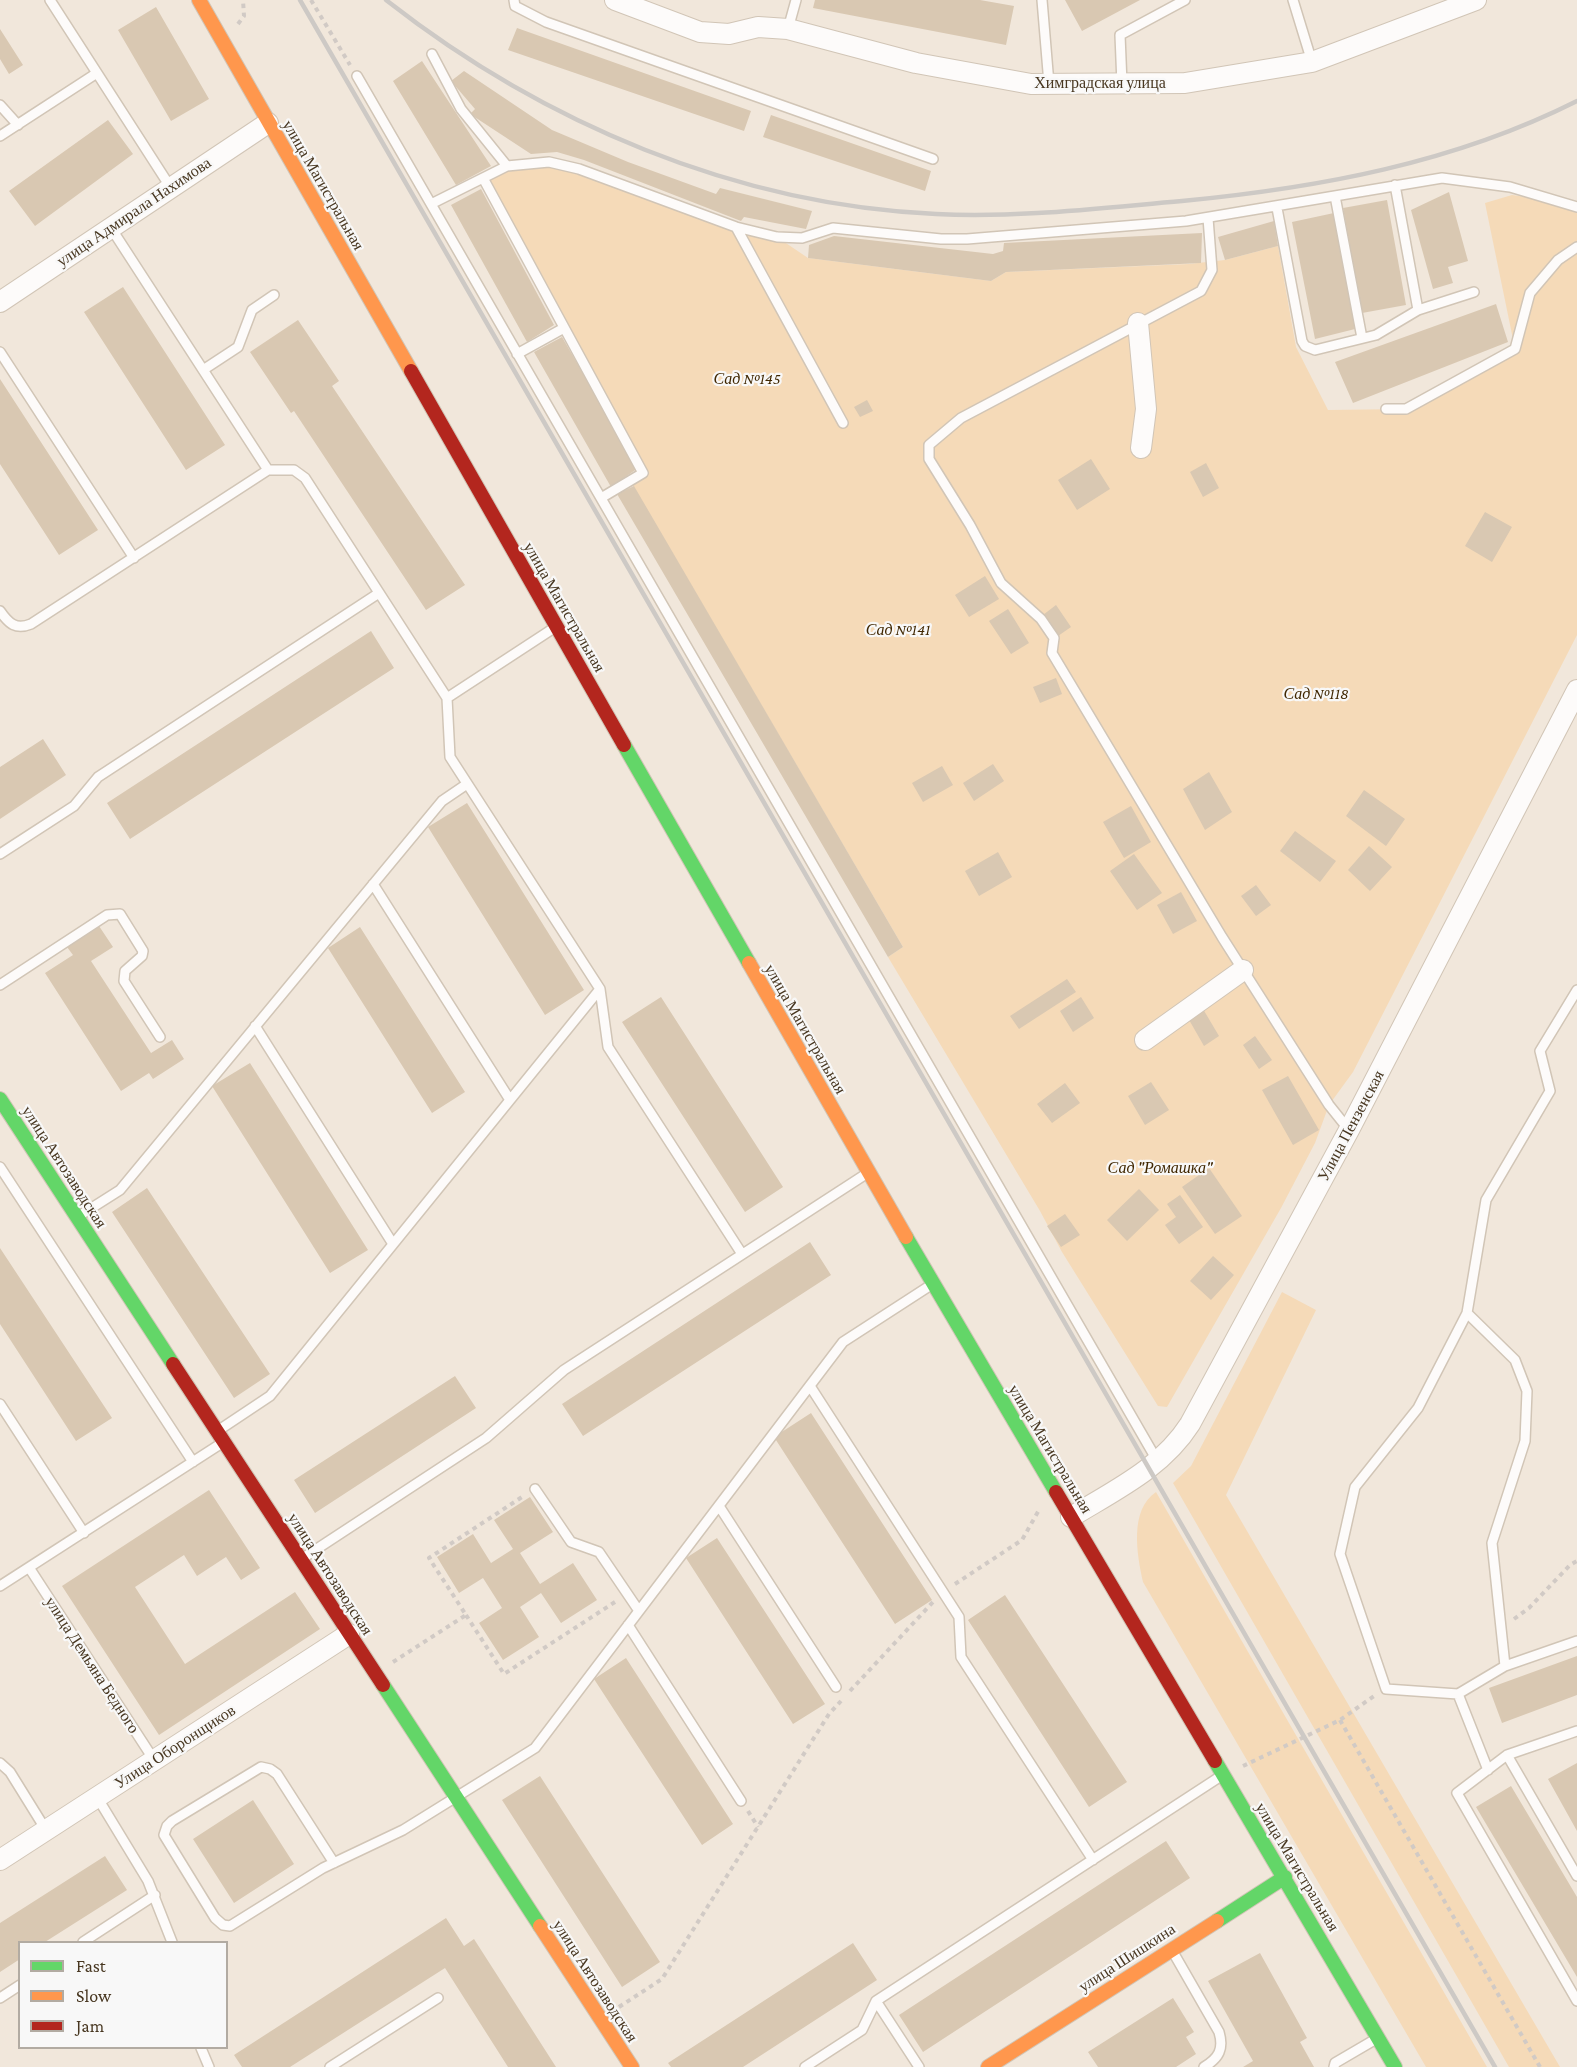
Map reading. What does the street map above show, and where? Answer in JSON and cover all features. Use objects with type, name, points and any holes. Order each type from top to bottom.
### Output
[{"type":"main road","name":"улица Магистральная","points":[[199,0],[868,1172],[1395,2067]]},
{"type":"main road","name":"улица Автозаводская","points":[[2,1105],[632,2067]]},
{"type":"main road","name":"улица Шишкина","points":[[995,2065],[1285,1877]]},
{"type":"street","name":"Химградская улица","points":[[615,0],[700,32],[729,33],[758,27],[788,29],[916,63],[1031,84],[1185,83],[1312,62],[1476,0]]},
{"type":"street","name":"улица Адмирала Нахимова","points":[[0,302],[268,123]]},
{"type":"street","points":[[1138,323],[1146,408],[1141,448]]},
{"type":"street","name":"Улица Пензенская","points":[[1071,1517],[1158,1462],[1181,1438],[1190,1424],[1349,1130],[1577,690]]},
{"type":"street","points":[[1145,1040],[1243,970]]},
{"type":"street","name":"Улица Оборонщиков","points":[[0,1860],[349,1634]]},
{"type":"lane","points":[[50,0],[171,188]]},
{"type":"lane","points":[[514,0],[515,6],[546,22],[933,159]]},
{"type":"lane","points":[[788,29],[796,0]]},
{"type":"lane","points":[[1042,0],[1049,84]]},
{"type":"lane","points":[[1122,84],[1120,35],[1185,0]]},
{"type":"lane","points":[[1293,0],[1312,62]]},
{"type":"lane","points":[[432,54],[461,109],[507,166]]},
{"type":"lane","points":[[0,136],[97,73]]},
{"type":"lane","points":[[357,76],[1158,1462]]},
{"type":"lane","points":[[0,105],[18,125]]},
{"type":"lane","points":[[431,204],[507,166],[549,162],[579,169],[736,227],[777,237],[802,238],[833,228],[941,239],[967,239],[1208,218],[1442,178],[1510,187],[1577,207]]},
{"type":"lane","points":[[483,178],[643,473],[601,498]]},
{"type":"lane","points":[[1395,185],[1418,310]]},
{"type":"lane","points":[[1335,196],[1362,338]]},
{"type":"lane","points":[[1277,208],[1305,346],[1315,350],[1376,335],[1418,310],[1474,292]]},
{"type":"lane","points":[[1208,218],[1212,270],[1201,291],[961,418],[929,445],[929,459],[970,525],[1001,583],[1041,619],[1054,638],[1052,653],[1243,970],[1329,1105],[1349,1130]]},
{"type":"lane","points":[[736,227],[843,423]]},
{"type":"lane","points":[[111,228],[268,470]]},
{"type":"lane","points":[[1386,410],[1406,409],[1515,349],[1530,293],[1558,260],[1577,247]]},
{"type":"lane","points":[[204,370],[238,347],[252,310],[274,295]]},
{"type":"lane","points":[[518,354],[564,328]]},
{"type":"lane","points":[[0,352],[134,558]]},
{"type":"lane","points":[[0,611],[13,626],[22,628],[31,624],[268,470],[300,473],[447,698],[450,757],[600,988],[608,1047],[742,1254]]},
{"type":"lane","points":[[0,854],[74,806],[98,777],[379,593]]},
{"type":"lane","points":[[447,698],[556,627]]},
{"type":"lane","points":[[77,1218],[120,1190],[442,801],[467,784]]},
{"type":"lane","points":[[373,884],[510,1100]]},
{"type":"lane","points":[[0,985],[107,915],[120,914],[143,951],[142,956],[125,971],[124,981],[160,1037]]},
{"type":"lane","points":[[0,1586],[30,1569],[193,1462],[220,1436],[270,1396],[600,988]]},
{"type":"lane","points":[[1577,990],[1540,1051],[1550,1091],[1486,1200],[1467,1313],[1418,1408],[1355,1486],[1340,1554],[1386,1689],[1458,1694],[1505,1666],[1577,1641]]},
{"type":"lane","points":[[255,1026],[393,1244]]},
{"type":"lane","points":[[0,1167],[193,1462]]},
{"type":"lane","points":[[300,1559],[486,1438],[564,1370],[868,1172]]},
{"type":"lane","points":[[334,1863],[277,1774],[270,1768],[261,1767],[172,1821],[167,1826],[164,1835],[215,1918],[223,1925],[230,1926],[334,1863],[378,1844],[535,1748],[843,1342],[933,1284]]},
{"type":"lane","points":[[1467,1313],[1515,1359],[1527,1391],[1525,1441],[1492,1543],[1505,1666]]},
{"type":"lane","points":[[810,1386],[959,1617],[961,1657],[1093,1860]]},
{"type":"lane","points":[[0,1404],[84,1533]]},
{"type":"lane","points":[[536,1489],[571,1542],[599,1552],[639,1611]]},
{"type":"lane","points":[[718,1506],[836,1687]]},
{"type":"lane","name":"улица Демьяна Бедного","points":[[30,1569],[154,1760]]},
{"type":"lane","points":[[628,1625],[741,1801]]},
{"type":"lane","points":[[1458,1694],[1488,1770]]},
{"type":"lane","points":[[1577,1731],[1507,1755],[1456,1793],[1577,2001]]},
{"type":"lane","points":[[1507,1755],[1577,1876]]},
{"type":"lane","points":[[0,1762],[10,1772],[46,1830]]},
{"type":"lane","points":[[805,2067],[862,2030],[876,2001],[1223,1775]]},
{"type":"lane","points":[[97,1797],[137,1860],[155,1895],[172,1941]]},
{"type":"lane","points":[[85,1941],[155,1895]]},
{"type":"lane","points":[[1172,1949],[1219,2032],[1222,2044],[1220,2052],[1204,2067]]},
{"type":"lane","points":[[0,1998],[18,1986]]},
{"type":"lane","points":[[330,2067],[438,1998]]},
{"type":"lane","points":[[876,2001],[919,2067]]},
{"type":"lane","points":[[1334,2067],[1335,2063],[1378,2038]]},
{"type":"lane","points":[[201,2049],[209,2067]]},
{"type":"path","points":[[311,0],[357,76]]},
{"type":"path","points":[[536,1489],[429,1558],[504,1674],[628,1594]]},
{"type":"path","points":[[600,2019],[662,1979],[830,1714],[943,1592],[1022,1540],[1039,1510]]},
{"type":"path","points":[[1501,1629],[1529,1608],[1570,1565],[1577,1561]]},
{"type":"path","points":[[409,1651],[466,1615]]},
{"type":"path","points":[[1223,1775],[1340,1720],[1371,1698]]},
{"type":"path","points":[[1340,1720],[1540,2067]]},
{"type":"green space","points":[[549,162],[777,237],[808,258],[991,281],[1006,272],[1189,264],[1225,260],[1278,246],[1296,347],[1328,410],[1406,409],[1515,349],[1485,203],[1512,195],[1541,199],[1577,213],[1577,635],[1353,1072],[1329,1105],[1315,1143],[1281,1208],[1167,1407],[1158,1406],[1062,1252],[1040,1211],[888,957],[903,947],[630,481],[643,473],[483,178],[507,166]]},
{"type":"green space","points":[[1282,1292],[1316,1310],[1226,1495],[1560,2067],[1509,2067],[1173,1483],[1191,1466]]},
{"type":"green space","points":[[1156,1492],[1487,2067],[1426,2067],[1143,1582],[1137,1546],[1138,1521],[1147,1500]]},
{"type":"building","points":[[815,0],[980,0],[1014,6],[1006,45],[813,8]]},
{"type":"building","points":[[1065,0],[1140,0],[1082,31]]},
{"type":"building","points":[[156,7],[209,99],[171,121],[118,30]]},
{"type":"building","points":[[517,28],[751,111],[744,131],[508,50]]},
{"type":"building","points":[[0,29],[23,65],[9,74],[0,59]]},
{"type":"building","points":[[422,61],[491,166],[456,185],[393,81]]},
{"type":"building","points":[[464,71],[552,130],[628,162],[716,194],[720,188],[812,211],[806,229],[744,217],[741,221],[584,160],[557,152],[531,154],[470,114],[475,109],[451,81]]},
{"type":"building","points":[[771,115],[931,171],[925,191],[763,137]]},
{"type":"building","points":[[108,120],[133,154],[35,226],[9,191]]},
{"type":"building","points":[[481,189],[554,325],[527,342],[451,205]]},
{"type":"building","points":[[1449,192],[1468,261],[1448,267],[1453,283],[1433,289],[1411,210]]},
{"type":"building","points":[[1387,200],[1406,305],[1362,313],[1343,208]]},
{"type":"building","points":[[1334,213],[1355,329],[1315,339],[1292,222]]},
{"type":"building","points":[[1274,221],[1278,246],[1225,260],[1218,237]]},
{"type":"building","points":[[1202,233],[1201,263],[1006,272],[991,281],[808,258],[809,245],[834,236],[993,254],[1003,251],[1004,243]]},
{"type":"building","points":[[123,287],[225,445],[186,470],[84,312]]},
{"type":"building","points":[[1496,304],[1508,342],[1353,403],[1335,362]]},
{"type":"building","points":[[298,320],[339,381],[332,386],[465,585],[426,610],[294,411],[291,413],[250,352]]},
{"type":"building","points":[[562,337],[638,468],[611,487],[534,352]]},
{"type":"building","points":[[0,379],[98,530],[59,555],[0,464]]},
{"type":"building","points":[[867,400],[873,411],[860,417],[854,407]]},
{"type":"building","points":[[1091,459],[1110,489],[1077,510],[1058,480]]},
{"type":"building","points":[[1206,463],[1219,488],[1203,497],[1190,472]]},
{"type":"building","points":[[634,486],[903,947],[888,957],[617,494]]},
{"type":"building","points":[[1485,512],[1512,527],[1492,562],[1465,546]]},
{"type":"building","points":[[985,576],[999,599],[969,617],[955,595]]},
{"type":"building","points":[[1056,605],[1071,627],[1058,636],[1043,615]]},
{"type":"building","points":[[1008,609],[1029,643],[1011,654],[989,621]]},
{"type":"building","points":[[371,631],[394,668],[130,839],[107,803]]},
{"type":"building","points":[[1056,678],[1062,694],[1040,703],[1033,687]]},
{"type":"building","points":[[43,739],[66,775],[0,819],[0,767]]},
{"type":"building","points":[[993,764],[1004,781],[974,801],[963,783]]},
{"type":"building","points":[[942,766],[953,785],[923,802],[912,783]]},
{"type":"building","points":[[1209,772],[1232,812],[1205,830],[1183,789]]},
{"type":"building","points":[[1364,790],[1405,819],[1386,846],[1346,816]]},
{"type":"building","points":[[467,803],[584,990],[545,1015],[428,827]]},
{"type":"building","points":[[1131,806],[1151,842],[1124,858],[1103,822]]},
{"type":"building","points":[[1295,831],[1336,861],[1320,882],[1280,851]]},
{"type":"building","points":[[1369,846],[1392,867],[1370,891],[1348,870]]},
{"type":"building","points":[[998,852],[1012,877],[979,896],[965,871]]},
{"type":"building","points":[[1134,854],[1162,893],[1137,910],[1110,871]]},
{"type":"building","points":[[1256,885],[1271,905],[1256,916],[1241,896]]},
{"type":"building","points":[[1181,892],[1197,921],[1173,934],[1157,905]]},
{"type":"building","points":[[99,926],[113,947],[91,961],[151,1053],[172,1040],[184,1059],[153,1079],[149,1073],[121,1091],[45,973],[73,955],[67,947]]},
{"type":"building","points":[[360,927],[465,1092],[432,1113],[328,948]]},
{"type":"building","points":[[1067,979],[1076,992],[1019,1029],[1010,1016]]},
{"type":"building","points":[[661,997],[783,1187],[745,1212],[622,1022]]},
{"type":"building","points":[[1081,997],[1094,1018],[1073,1032],[1060,1011]]},
{"type":"building","points":[[1203,1009],[1219,1036],[1204,1046],[1188,1018]]},
{"type":"building","points":[[1255,1036],[1272,1060],[1259,1069],[1243,1045]]},
{"type":"building","points":[[250,1063],[368,1250],[330,1273],[212,1086]]},
{"type":"building","points":[[1288,1076],[1319,1130],[1293,1145],[1262,1090]]},
{"type":"building","points":[[1151,1082],[1169,1110],[1145,1125],[1128,1096]]},
{"type":"building","points":[[1065,1083],[1080,1103],[1052,1123],[1037,1104]]},
{"type":"building","points":[[1209,1168],[1242,1216],[1215,1234],[1182,1187]]},
{"type":"building","points":[[147,1188],[270,1374],[234,1398],[112,1212]]},
{"type":"building","points":[[1139,1189],[1159,1210],[1127,1241],[1107,1220]]},
{"type":"building","points":[[1180,1195],[1203,1227],[1179,1244],[1165,1225],[1176,1217],[1167,1204]]},
{"type":"building","points":[[1065,1214],[1080,1235],[1061,1247],[1047,1226]]},
{"type":"building","points":[[810,1242],[831,1275],[583,1436],[562,1404]]},
{"type":"building","points":[[0,1248],[112,1418],[76,1441],[0,1324]]},
{"type":"building","points":[[1213,1256],[1234,1275],[1211,1300],[1190,1281]]},
{"type":"building","points":[[455,1376],[476,1408],[315,1513],[294,1480]]},
{"type":"building","points":[[811,1413],[932,1600],[895,1624],[774,1437]]},
{"type":"building","points":[[209,1490],[260,1568],[241,1580],[226,1557],[197,1576],[184,1555],[135,1587],[185,1664],[295,1592],[320,1629],[159,1735],[62,1586]]},
{"type":"building","points":[[530,1497],[553,1532],[520,1553],[540,1584],[573,1563],[597,1600],[561,1623],[541,1593],[520,1607],[539,1637],[503,1660],[479,1623],[502,1608],[483,1578],[459,1593],[437,1557],[473,1534],[491,1563],[513,1549],[494,1520]]},
{"type":"building","points":[[717,1538],[825,1704],[793,1724],[686,1558]]},
{"type":"building","points":[[1005,1595],[1127,1782],[1089,1807],[968,1620]]},
{"type":"building","points":[[1577,1656],[1577,1695],[1502,1723],[1489,1688]]},
{"type":"building","points":[[626,1658],[733,1824],[702,1845],[594,1679]]},
{"type":"building","points":[[1577,1763],[1577,1831],[1548,1779]]},
{"type":"building","points":[[540,1776],[660,1962],[622,1987],[502,1800]]},
{"type":"building","points":[[1511,1786],[1577,1897],[1577,1977],[1476,1807]]},
{"type":"building","points":[[253,1800],[294,1864],[234,1903],[193,1839]]},
{"type":"building","points":[[1166,1841],[1190,1878],[923,2052],[899,2015]]},
{"type":"building","points":[[105,1856],[127,1890],[47,1941],[18,1941],[18,1960],[0,1972],[0,1923]]},
{"type":"building","points":[[446,1918],[464,1946],[474,1939],[556,2067],[508,2067],[445,1968],[290,2067],[242,2067],[234,2055]]},
{"type":"building","points":[[853,1943],[877,1980],[743,2067],[671,2067],[668,2063]]},
{"type":"building","points":[[1260,1953],[1307,2038],[1300,2042],[1314,2067],[1243,2067],[1253,2061],[1208,1981]]},
{"type":"building","points":[[1173,1998],[1194,2032],[1186,2037],[1196,2054],[1176,2067],[1098,2067],[1088,2052]]},
{"type":"railway","points":[[300,0],[1495,2067]]},
{"type":"railway","points":[[386,0],[447,44],[510,84],[576,119],[645,150],[715,175],[788,194],[861,207],[936,214],[998,215],[1090,209],[1284,189],[1334,180],[1434,156],[1530,123],[1577,101]]},
{"type":"traffic: fast","points":[[624,745],[749,963]]},
{"type":"traffic: fast","points":[[0,1099],[173,1364]]},
{"type":"traffic: fast","points":[[906,1237],[1056,1492]]},
{"type":"traffic: fast","points":[[383,1685],[540,1926]]},
{"type":"traffic: fast","points":[[1215,1761],[1395,2067]]},
{"type":"traffic: fast","points":[[1217,1921],[1285,1877]]},
{"type":"traffic: slow","points":[[199,0],[411,371]]},
{"type":"traffic: slow","points":[[749,963],[906,1237]]},
{"type":"traffic: slow","points":[[988,2067],[1217,1921]]},
{"type":"traffic: slow","points":[[540,1926],[632,2067]]},
{"type":"traffic: jam","points":[[411,371],[624,745]]},
{"type":"traffic: jam","points":[[173,1364],[383,1685]]},
{"type":"traffic: jam","points":[[1056,1492],[1215,1761]]},
{"type":"park label","name":"Сад №145","points":[[747,379]]},
{"type":"park label","name":"Сад №141","points":[[898,630]]},
{"type":"park label","name":"Сад №118","points":[[1316,694]]},
{"type":"park label","name":"Сад \"Ромашка\"","points":[[1160,1168]]}]
